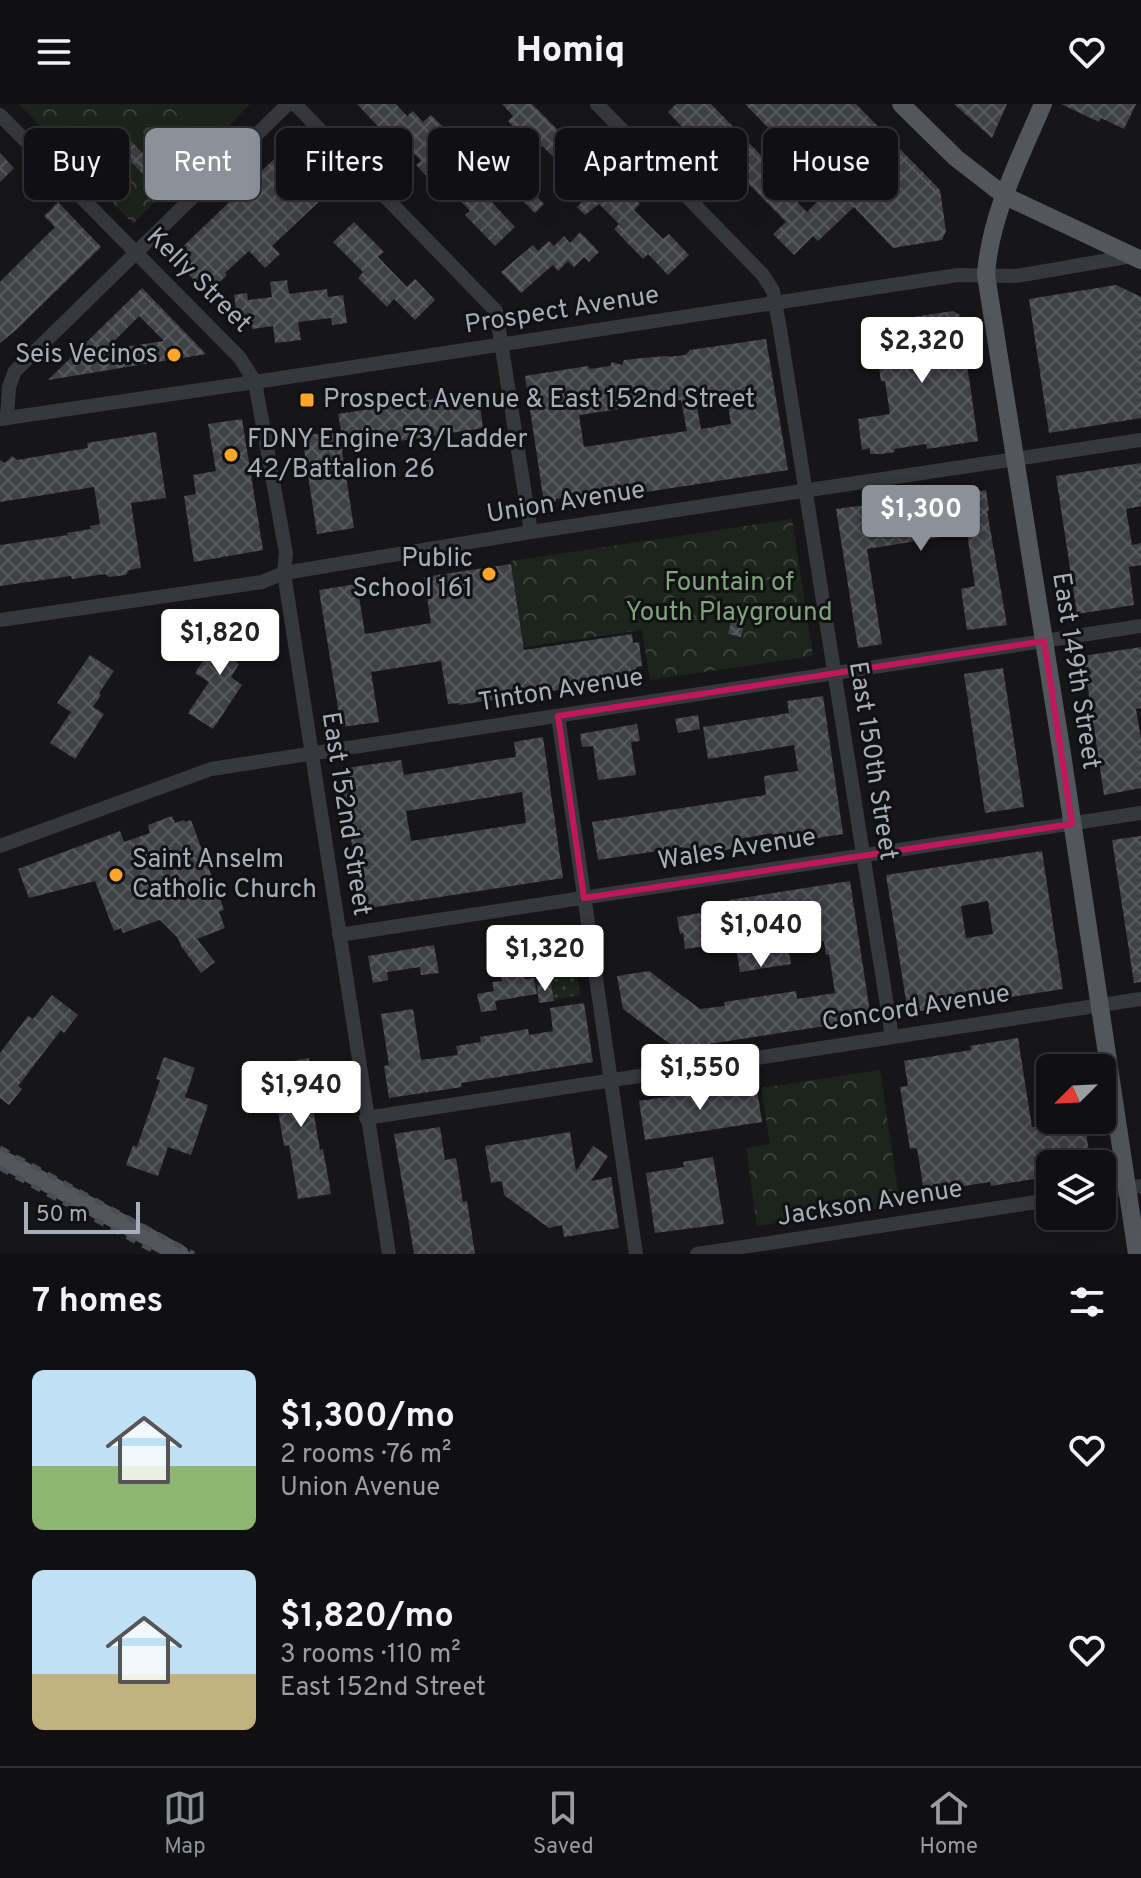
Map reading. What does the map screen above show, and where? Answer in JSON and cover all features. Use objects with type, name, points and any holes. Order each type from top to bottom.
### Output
[{"type":"main road","points":[[901,104],[956,158],[1005,196],[1136,258]]},
{"type":"main road","name":"East 149th Street","points":[[1043,104],[1005,196],[989,249],[986,275],[1099,1006],[1134,1188],[1137,1254]]},
{"type":"main road","points":[[5,1164],[180,1254]]},
{"type":"street","points":[[3,418],[15,371],[288,104]]},
{"type":"street","points":[[295,104],[496,311],[531,532]]},
{"type":"street","points":[[597,104],[763,275],[776,302]]},
{"type":"street","name":"Kelly Street","points":[[0,115],[240,358],[255,382]]},
{"type":"street","name":"Prospect Avenue","points":[[3,418],[958,275],[1016,276],[1136,258]]},
{"type":"street","name":"East 150th Street","points":[[776,302],[892,1037]]},
{"type":"street","name":"East 152nd Street","points":[[255,382],[286,553],[284,573],[389,1254]]},
{"type":"street","name":"Union Avenue","points":[[0,620],[262,582],[284,573],[531,532],[1141,440]]},
{"type":"street","name":"Tinton Avenue","points":[[0,846],[211,769],[1141,626]]},
{"type":"street","points":[[558,716],[636,1254]]},
{"type":"street","name":"Wales Avenue","points":[[339,935],[1141,813]]},
{"type":"street","name":"Concord Avenue","points":[[366,1118],[1141,999]]},
{"type":"street","name":"Jackson Avenue","points":[[697,1254],[761,1250],[1036,1202]]},
{"type":"highlighted area","points":[[1044,641],[1072,824],[584,898],[558,716]]},
{"type":"green space","points":[[19,104],[250,104],[227,128],[145,128],[145,200],[156,200],[133,224],[110,200],[129,200],[129,128],[42,128]]},
{"type":"green space","points":[[168,104],[211,104],[226,121],[218,128],[189,128]]},
{"type":"green space","name":"Fountain of Youth Playground","points":[[792,519],[813,656],[650,680],[642,630],[524,647],[511,561]]},
{"type":"green space","points":[[569,924],[580,995],[539,1003],[527,931]]},
{"type":"green space","points":[[880,1070],[900,1205],[757,1226],[746,1148],[770,1144],[761,1088]]},
{"type":"building","points":[[357,104],[396,104],[407,116],[413,111],[423,122],[431,115],[444,128],[428,128],[428,178],[416,165],[421,161],[412,151],[412,128],[379,128]]},
{"type":"building","points":[[502,104],[532,104],[556,128],[555,159],[542,146],[539,149],[539,128],[515,128],[508,121],[513,116]]},
{"type":"building","points":[[676,104],[711,104],[734,128],[683,128],[668,112]]},
{"type":"building","points":[[745,104],[856,104],[879,128],[768,128]]},
{"type":"building","points":[[954,104],[1007,104],[992,138]]},
{"type":"building","points":[[1061,104],[1136,104],[1124,129],[1101,118],[1099,122]]},
{"type":"building","points":[[129,139],[145,155],[145,176],[129,159]]},
{"type":"building","points":[[747,141],[763,157],[763,198],[747,182]]},
{"type":"building","points":[[898,147],[940,190],[946,231],[942,240],[893,248],[854,207],[818,241],[813,236],[794,255],[773,234],[786,222],[764,200],[795,200],[807,212],[819,200],[898,200]]},
{"type":"building","points":[[0,153],[14,168],[0,182]]},
{"type":"building","points":[[276,157],[276,200],[321,200],[272,246],[280,254],[265,268],[249,251],[207,294],[172,257],[231,200],[260,200],[260,172]]},
{"type":"building","points":[[539,199],[544,204],[535,213],[523,201]]},
{"type":"building","points":[[460,200],[490,200],[515,227],[495,246],[465,215],[470,211]]},
{"type":"building","points":[[584,200],[636,200],[640,204],[634,210],[663,239],[669,234],[689,255],[668,275],[648,254],[643,259],[614,229],[619,224],[599,204],[585,215],[577,207]]},
{"type":"building","points":[[58,202],[101,247],[0,343],[0,282],[55,227],[44,216]]},
{"type":"building","points":[[354,222],[384,252],[378,257],[407,287],[415,279],[435,300],[415,320],[394,299],[387,307],[358,278],[363,272],[333,242]]},
{"type":"building","points":[[580,232],[599,252],[589,262],[584,257],[574,267],[568,261],[558,271],[553,265],[521,293],[501,272],[533,245],[538,251],[549,241],[554,246],[564,236],[570,243]]},
{"type":"building","points":[[287,280],[289,294],[327,289],[328,297],[343,295],[347,323],[332,325],[331,318],[298,322],[301,340],[275,343],[273,326],[252,329],[251,321],[238,323],[234,295],[247,293],[248,300],[272,297],[270,282]]},
{"type":"building","points":[[1116,285],[1141,297],[1141,418],[1049,433],[1029,299]]},
{"type":"building","points":[[142,288],[206,354],[48,380]],"holes":[[[139,316],[164,341],[105,350]]]},
{"type":"building","points":[[953,311],[960,315],[978,441],[927,449],[926,444],[881,454],[870,454],[870,448],[862,450],[858,419],[890,414],[885,381],[881,381],[872,323]]},
{"type":"building","points":[[766,339],[788,470],[614,497],[613,489],[544,503],[525,376],[588,366],[590,369],[610,366],[612,362],[622,365],[624,360],[685,355],[690,350]],"holes":[[[726,393],[731,424],[701,429],[695,397]],[[681,400],[687,431],[584,447],[579,415]]]},
{"type":"building","points":[[478,392],[483,428],[342,450],[354,528],[317,534],[302,436],[341,430],[338,414]]},
{"type":"building","points":[[242,419],[263,550],[194,562],[184,496],[196,494],[193,475],[216,471],[208,424]]},
{"type":"building","points":[[156,432],[166,498],[131,503],[141,568],[129,570],[126,575],[109,577],[105,574],[72,579],[71,576],[0,586],[0,545],[68,535],[100,524],[94,487],[0,502],[0,460],[5,463],[12,456],[17,460],[88,448],[87,443]]},
{"type":"building","points":[[1141,463],[1141,506],[1126,509],[1132,545],[1141,543],[1141,565],[1129,567],[1134,605],[1077,614],[1056,476]]},
{"type":"building","points":[[963,490],[963,494],[986,490],[1007,625],[967,630],[961,589],[975,586],[967,533],[867,549],[882,644],[858,648],[836,509],[903,502]]},
{"type":"building","points":[[511,564],[524,650],[632,634],[633,643],[639,642],[642,666],[636,667],[638,675],[617,678],[618,681],[459,705],[448,704],[441,661],[371,672],[379,722],[341,727],[319,590],[357,584],[365,634],[431,623],[424,577]]},
{"type":"building","points":[[732,618],[745,621],[741,637],[728,634]]},
{"type":"building","points":[[227,624],[251,640],[236,662],[239,664],[231,677],[242,685],[213,729],[188,713],[209,682],[195,673]]},
{"type":"building","points":[[1141,647],[1141,708],[1136,709],[1141,739],[1141,788],[1104,795],[1083,656]]},
{"type":"building","points":[[90,655],[114,671],[93,707],[104,714],[75,759],[50,743],[71,712],[57,703]]},
{"type":"building","points":[[1003,668],[1024,807],[985,813],[964,674]]},
{"type":"building","points":[[823,696],[843,834],[774,845],[772,833],[734,840],[734,848],[717,852],[718,856],[685,860],[683,847],[598,860],[592,822],[766,795],[764,776],[798,771],[794,745],[708,759],[703,727],[789,713],[787,701]]},
{"type":"building","points":[[698,715],[700,729],[678,733],[675,719]]},
{"type":"building","points":[[637,724],[640,741],[631,742],[636,775],[598,780],[593,746],[582,747],[580,734]]},
{"type":"building","points":[[543,737],[563,878],[362,909],[340,769],[401,760],[404,775],[516,757],[514,742]],"holes":[[[522,792],[526,823],[411,841],[406,811]]]},
{"type":"building","name":"Saint Anselm Catholic Church","points":[[172,816],[175,823],[191,820],[224,910],[219,912],[225,928],[197,939],[215,962],[201,973],[178,938],[160,920],[123,933],[121,928],[114,931],[95,881],[29,898],[18,869],[120,831],[124,842],[150,833],[148,825]]},
{"type":"building","points":[[1141,836],[1141,982],[1134,983],[1112,840]]},
{"type":"building","points":[[1042,851],[1063,989],[908,1013],[886,875]],"holes":[[[988,901],[993,934],[966,938],[961,906]]]},
{"type":"building","points":[[850,881],[871,1019],[677,1049],[623,1009],[617,976],[649,971],[700,1009],[725,1006],[724,1002],[796,991],[797,999],[835,993],[824,941],[788,947],[791,964],[740,972],[735,942],[685,949],[677,917],[730,908],[729,900]]},
{"type":"building","points":[[527,931],[530,947],[520,948],[525,979],[534,978],[537,994],[495,1001],[497,1010],[481,1012],[477,994],[494,991],[492,982],[502,981],[497,955],[489,956],[486,938]]},
{"type":"building","points":[[434,945],[439,973],[421,975],[420,967],[387,972],[388,980],[373,983],[368,956]]},
{"type":"building","points":[[551,983],[554,1001],[539,1003],[537,985]]},
{"type":"building","points":[[52,995],[78,1015],[64,1033],[61,1030],[18,1086],[22,1089],[9,1105],[0,1098],[0,1053],[28,1016],[33,1019]]},
{"type":"building","points":[[584,1003],[593,1062],[389,1098],[384,1066],[389,1065],[381,1014],[413,1009],[421,1060],[458,1055],[456,1046],[481,1042],[480,1037],[528,1029],[529,1035],[553,1031],[550,1008]]},
{"type":"building","points":[[1018,1038],[1032,1127],[1036,1126],[1036,1134],[1086,1134],[1089,1150],[1036,1150],[1036,1179],[924,1192],[917,1148],[910,1149],[900,1087],[908,1086],[904,1061],[971,1050],[970,1046]]},
{"type":"building","points":[[164,1057],[195,1068],[185,1097],[208,1105],[191,1155],[168,1147],[158,1176],[126,1165],[133,1145],[137,1147],[160,1080],[156,1079]]},
{"type":"building","points":[[309,1058],[313,1080],[308,1080],[331,1194],[298,1199],[289,1145],[284,1146],[275,1094],[282,1093],[276,1064]]},
{"type":"building","points":[[756,1083],[762,1122],[645,1140],[639,1101]]},
{"type":"building","points":[[440,1127],[445,1160],[456,1158],[463,1202],[467,1201],[475,1254],[414,1254],[394,1134]]},
{"type":"building","points":[[570,1132],[576,1171],[593,1146],[608,1156],[591,1181],[611,1177],[619,1228],[564,1237],[562,1225],[549,1228],[504,1195],[502,1181],[491,1183],[485,1146]]},
{"type":"building","points":[[713,1157],[724,1224],[655,1233],[646,1173],[684,1167],[683,1162]]},
{"type":"railway","points":[[0,1148],[194,1254]]},
{"type":"railway","points":[[0,1168],[159,1254]]},
{"type":"place","name":"Seis Vecinos","points":[[174,355]]},
{"type":"place","name":"Prospect Avenue & East 152nd Street","points":[[307,400]]},
{"type":"place","name":"FDNY Engine 73/Ladder 42/Battalion 26","points":[[231,455]]},
{"type":"place","name":"Public School 161","points":[[489,574]]},
{"type":"place","name":"Saint Anselm Catholic Church","points":[[116,875]]}]
